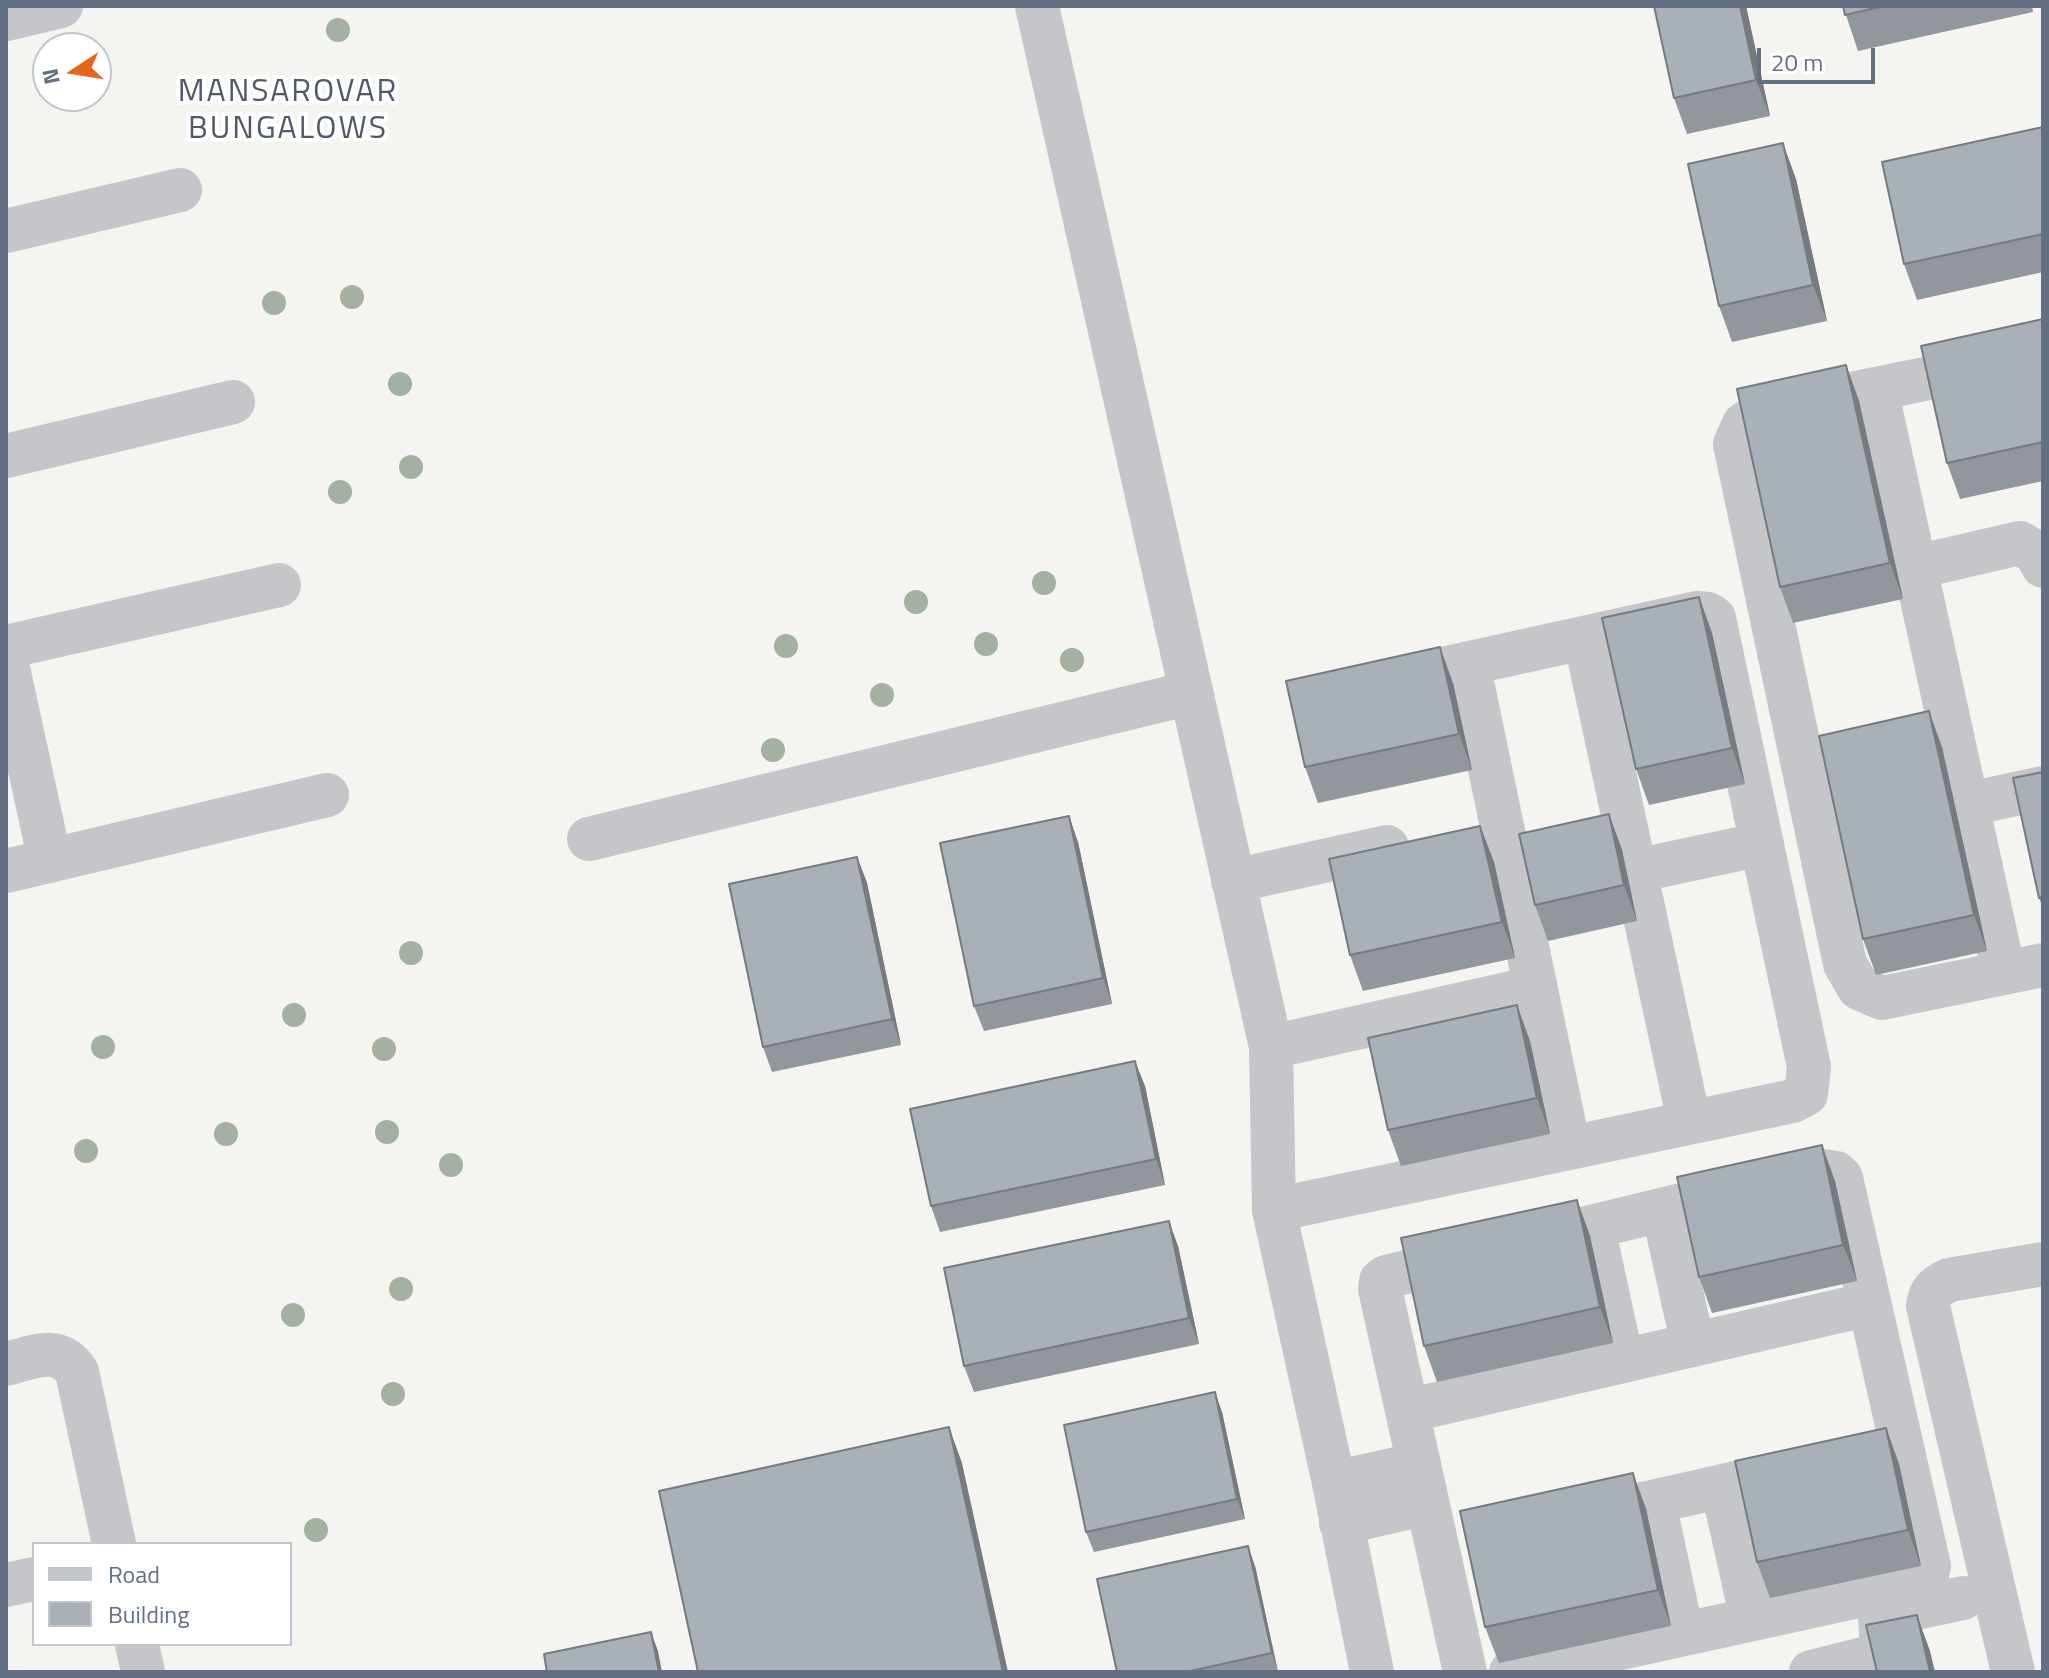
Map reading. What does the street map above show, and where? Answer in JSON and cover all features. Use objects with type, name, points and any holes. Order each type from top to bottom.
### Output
[{"type":"street","points":[[6,19],[61,6]]},
{"type":"street","points":[[1037,6],[1271,1047],[1274,1210],[1372,1672]]},
{"type":"street","points":[[6,231],[180,190]]},
{"type":"street","points":[[1876,389],[1969,804],[2024,969],[1882,998],[1859,988],[1845,964],[1735,444],[1744,424],[1762,412],[2043,355]]},
{"type":"street","points":[[6,456],[233,402]]},
{"type":"street","points":[[1916,567],[2020,543],[2036,553],[2043,566]]},
{"type":"street","points":[[6,647],[279,585]]},
{"type":"street","points":[[1274,1210],[1793,1101],[1806,1094],[1809,1067],[1714,618],[1697,613],[1349,690]]},
{"type":"street","points":[[1585,638],[1689,1121]]},
{"type":"street","points":[[6,659],[50,861]]},
{"type":"street","points":[[1468,663],[1484,825],[1534,988],[1569,1148]]},
{"type":"street","points":[[589,839],[1190,693]]},
{"type":"street","points":[[1969,804],[2043,788]]},
{"type":"street","points":[[6,871],[327,795]]},
{"type":"street","points":[[1233,881],[1424,838]]},
{"type":"street","points":[[1635,871],[1762,844]]},
{"type":"street","points":[[1271,1047],[1534,988]]},
{"type":"street","points":[[1465,1672],[1454,1546],[1423,1484],[1381,1281],[1386,1277],[1823,1171],[1836,1173],[1841,1178],[1929,1566],[1926,1580],[1511,1672]]},
{"type":"street","points":[[1663,1210],[1693,1345]]},
{"type":"street","points":[[1593,1227],[1622,1361]]},
{"type":"street","points":[[2013,1672],[1928,1306],[1930,1294],[1936,1286],[1949,1280],[2043,1264]]},
{"type":"street","points":[[1407,1411],[1869,1304]]},
{"type":"street","points":[[6,1364],[46,1354],[59,1355],[70,1361],[77,1372],[114,1542]]},
{"type":"street","points":[[1546,1526],[1902,1447]]},
{"type":"street","points":[[1337,1503],[1423,1484]]},
{"type":"street","points":[[1722,1486],[1752,1619]]},
{"type":"street","points":[[1654,1502],[1682,1634]]},
{"type":"street","points":[[6,1585],[32,1579]]},
{"type":"street","points":[[1811,1672],[1859,1666],[1879,1655],[1882,1647],[1880,1619],[1888,1614],[1963,1598]]},
{"type":"street","points":[[137,1646],[143,1672]]},
{"type":"building","points":[[1654,6],[1740,6],[1756,80],[1674,98]]},
{"type":"building","points":[[1843,6],[1884,6],[1845,15]]},
{"type":"building","points":[[2043,127],[2043,234],[1904,264],[1882,162]]},
{"type":"building","points":[[1783,143],[1813,285],[1719,306],[1688,164]]},
{"type":"building","points":[[2043,319],[2043,442],[1947,463],[1921,346]]},
{"type":"building","points":[[1846,365],[1890,563],[1780,587],[1737,389]]},
{"type":"building","points":[[1699,597],[1732,748],[1636,769],[1602,618]]},
{"type":"building","points":[[1440,647],[1459,734],[1305,767],[1286,681]]},
{"type":"building","points":[[1929,711],[1974,915],[1863,939],[1819,736]]},
{"type":"building","points":[[2043,772],[2043,897],[2039,898],[2013,778]]},
{"type":"building","points":[[1609,814],[1624,885],[1535,905],[1519,834]]},
{"type":"building","points":[[1069,816],[1103,978],[974,1006],[940,843]]},
{"type":"building","points":[[1480,826],[1502,922],[1350,955],[1329,859]]},
{"type":"building","points":[[857,857],[892,1019],[763,1047],[729,884]]},
{"type":"building","points":[[1517,1005],[1537,1098],[1388,1130],[1368,1038]]},
{"type":"building","points":[[1135,1061],[1156,1159],[931,1206],[910,1109]]},
{"type":"building","points":[[1822,1145],[1843,1245],[1699,1277],[1677,1177]]},
{"type":"building","points":[[1577,1200],[1600,1307],[1424,1346],[1401,1238]]},
{"type":"building","points":[[1169,1221],[1189,1318],[964,1366],[944,1268]]},
{"type":"building","points":[[1215,1392],[1237,1499],[1086,1532],[1064,1425]]},
{"type":"building","points":[[949,1427],[1003,1672],[698,1672],[659,1491]]},
{"type":"building","points":[[1886,1428],[1908,1530],[1757,1562],[1735,1461]]},
{"type":"building","points":[[1633,1473],[1658,1590],[1485,1627],[1460,1511]]},
{"type":"building","points":[[1248,1546],[1272,1653],[1186,1672],[1117,1672],[1097,1579]]},
{"type":"building","points":[[1917,1615],[1930,1672],[1877,1672],[1866,1625]]},
{"type":"building","points":[[651,1632],[659,1672],[547,1672],[544,1654]]},
{"type":"district","name":"MANSAROVAR BUNGALOWS","points":[[288,112]]}]
